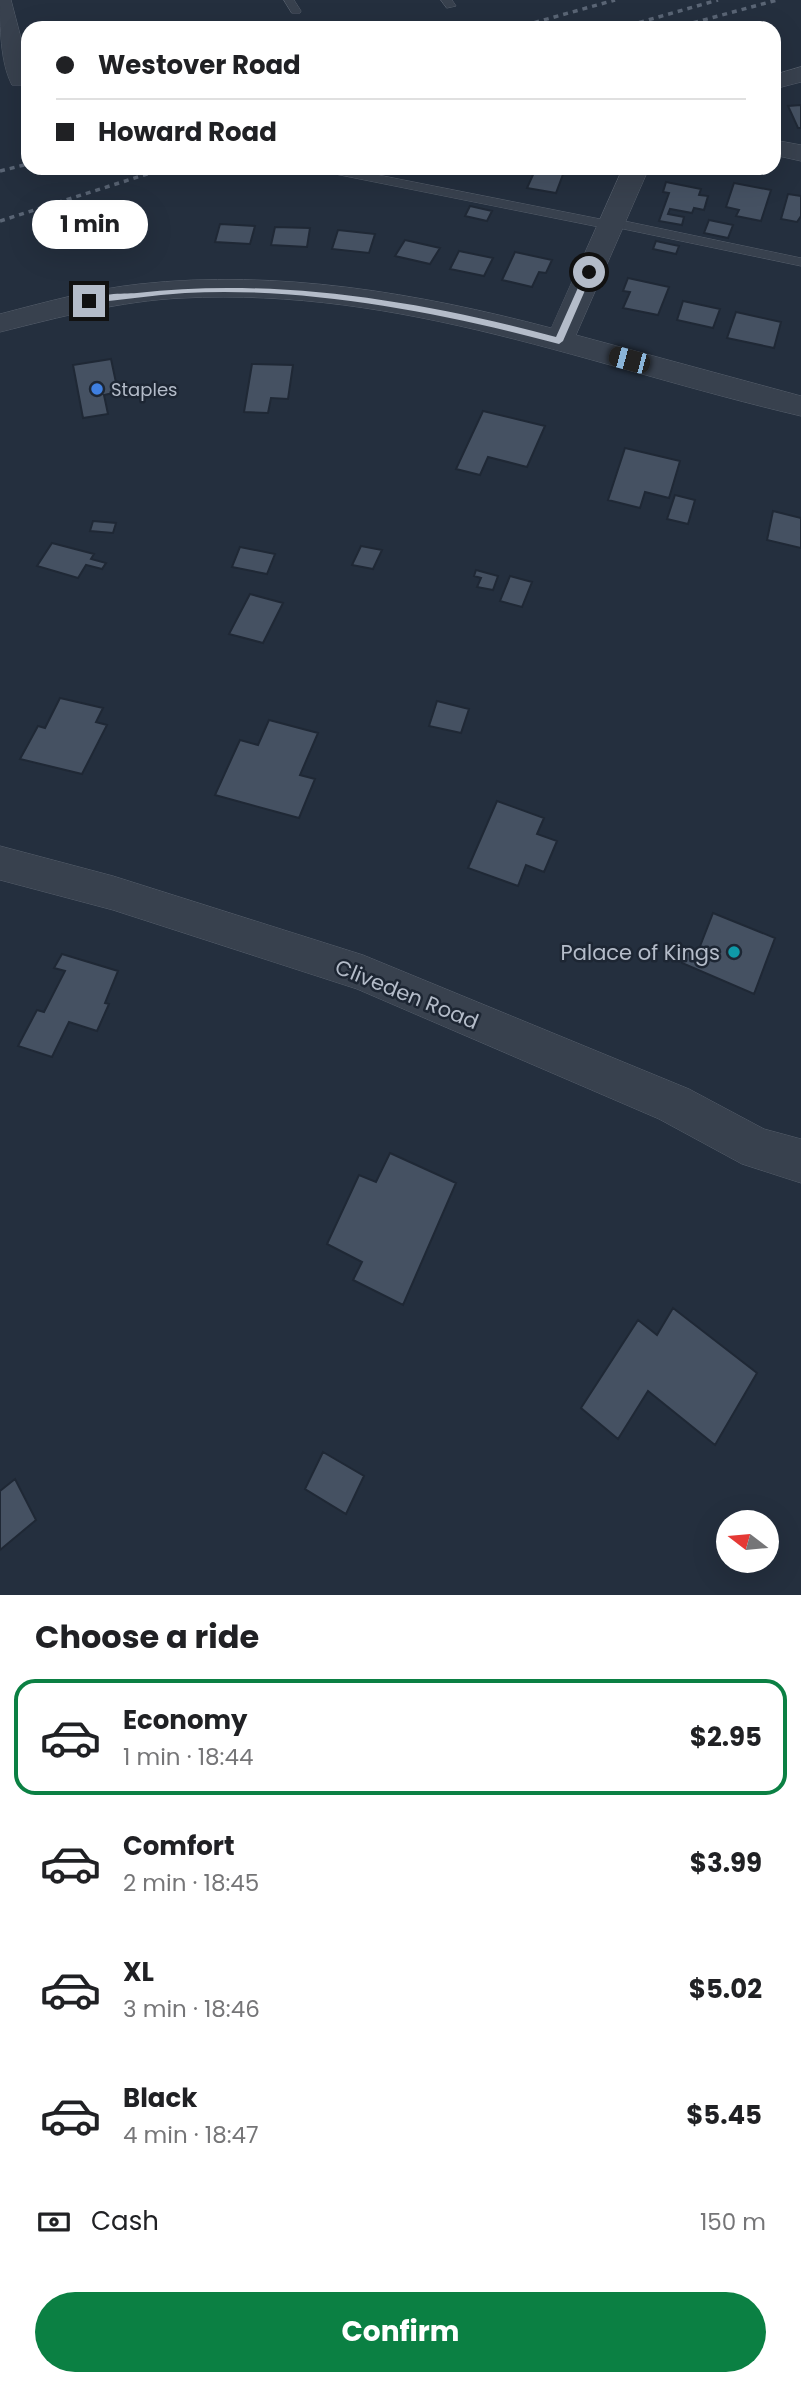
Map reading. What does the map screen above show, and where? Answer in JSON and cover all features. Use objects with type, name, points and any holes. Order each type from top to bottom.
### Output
[{"type":"street","points":[[1,0],[20,80]]},
{"type":"street","points":[[781,80],[801,74]]},
{"type":"street","points":[[781,149],[801,153]]},
{"type":"street","points":[[559,341],[633,175]]},
{"type":"street","points":[[0,323],[89,301],[130,295],[232,289],[414,308],[482,320],[801,407]]},
{"type":"street","name":"Cliveden Road","points":[[0,863],[113,893],[363,973],[674,1104],[757,1149],[801,1161]]},
{"type":"street","points":[[757,1149],[801,1190]]},
{"type":"lane","points":[[289,0],[296,11]]},
{"type":"lane","points":[[361,175],[801,262]]},
{"type":"building","points":[[801,105],[801,128],[798,128],[788,106]]},
{"type":"building","points":[[533,175],[563,175],[556,193],[527,188]]},
{"type":"building","points":[[666,182],[701,189],[699,195],[708,196],[704,210],[694,208],[692,213],[670,209],[668,214],[684,217],[682,225],[659,221],[669,193],[663,192]]},
{"type":"building","points":[[734,183],[771,190],[761,221],[736,216],[739,210],[726,207]]},
{"type":"building","points":[[788,194],[801,196],[801,216],[797,222],[781,219]]},
{"type":"building","points":[[470,206],[492,211],[487,221],[465,216]]},
{"type":"building","points":[[709,220],[733,225],[728,238],[704,233]]},
{"type":"building","points":[[220,224],[255,226],[250,244],[215,242]]},
{"type":"building","points":[[275,227],[310,228],[307,247],[271,245]]},
{"type":"building","points":[[338,230],[375,234],[369,253],[332,249]]},
{"type":"building","points":[[405,240],[440,248],[430,264],[395,256]]},
{"type":"building","points":[[656,241],[679,246],[676,254],[653,249]]},
{"type":"building","points":[[459,251],[493,258],[484,276],[450,269]]},
{"type":"building","points":[[515,252],[552,260],[546,273],[539,272],[532,287],[502,280]]},
{"type":"building","points":[[628,278],[669,287],[658,315],[623,308],[630,292],[623,291]]},
{"type":"building","points":[[683,301],[720,309],[713,328],[677,320]]},
{"type":"building","points":[[736,312],[781,322],[774,348],[727,338]]},
{"type":"building","points":[[111,359],[118,392],[104,395],[108,414],[83,418],[73,365]]},
{"type":"building","points":[[252,364],[293,365],[288,399],[271,398],[268,413],[244,412]]},
{"type":"building","points":[[483,411],[545,426],[527,467],[488,457],[480,475],[456,469]]},
{"type":"building","points":[[625,448],[680,461],[669,498],[645,492],[640,508],[608,500]]},
{"type":"building","points":[[675,495],[695,500],[688,524],[667,519]]},
{"type":"building","points":[[773,511],[801,518],[801,548],[767,540]]},
{"type":"building","points":[[93,521],[116,523],[113,533],[90,531]]},
{"type":"building","points":[[52,543],[94,554],[91,559],[106,563],[102,569],[86,565],[78,578],[37,566]]},
{"type":"building","points":[[361,546],[382,550],[373,569],[352,565]]},
{"type":"building","points":[[240,547],[275,554],[267,574],[232,567]]},
{"type":"building","points":[[476,570],[498,576],[493,590],[477,587],[481,578],[474,576]]},
{"type":"building","points":[[510,576],[532,582],[522,607],[500,601]]},
{"type":"building","points":[[250,594],[283,603],[263,643],[229,634]]},
{"type":"building","points":[[60,698],[103,708],[96,722],[107,725],[82,774],[20,759],[38,726],[45,728]]},
{"type":"building","points":[[437,701],[469,709],[461,733],[429,726]]},
{"type":"building","points":[[269,720],[318,733],[300,775],[315,779],[299,818],[215,795],[240,740],[258,745]]},
{"type":"building","points":[[497,801],[544,818],[537,834],[557,841],[544,872],[526,865],[518,886],[468,868]]},
{"type":"building","name":"Palace of Kings","points":[[713,913],[775,938],[754,994],[682,963],[687,950],[697,954]]},
{"type":"building","points":[[62,954],[118,971],[105,1003],[109,1004],[97,1031],[69,1022],[52,1057],[18,1046],[37,1010],[44,1012],[65,971],[54,968]]},
{"type":"building","points":[[390,1153],[456,1183],[403,1305],[353,1280],[362,1262],[327,1244],[359,1175],[376,1182]]},
{"type":"building","points":[[673,1308],[757,1373],[715,1445],[648,1391],[618,1439],[581,1408],[638,1320],[657,1335]]},
{"type":"building","points":[[323,1452],[364,1476],[346,1514],[305,1489]]},
{"type":"building","points":[[15,1479],[36,1520],[0,1550],[0,1491]]},
{"type":"railway","points":[[540,21],[615,0]]},
{"type":"railway","points":[[644,21],[718,0]]},
{"type":"railway","points":[[700,21],[777,0]]},
{"type":"railway","points":[[0,171],[21,166]]},
{"type":"railway","points":[[0,221],[144,175]]},
{"type":"place","name":"Staples","points":[[97,389]]},
{"type":"place","name":"Palace of Kings","points":[[734,952]]},
{"type":"route","points":[[89,301],[186,290],[282,292],[414,308],[482,320],[559,341],[589,272]]}]
